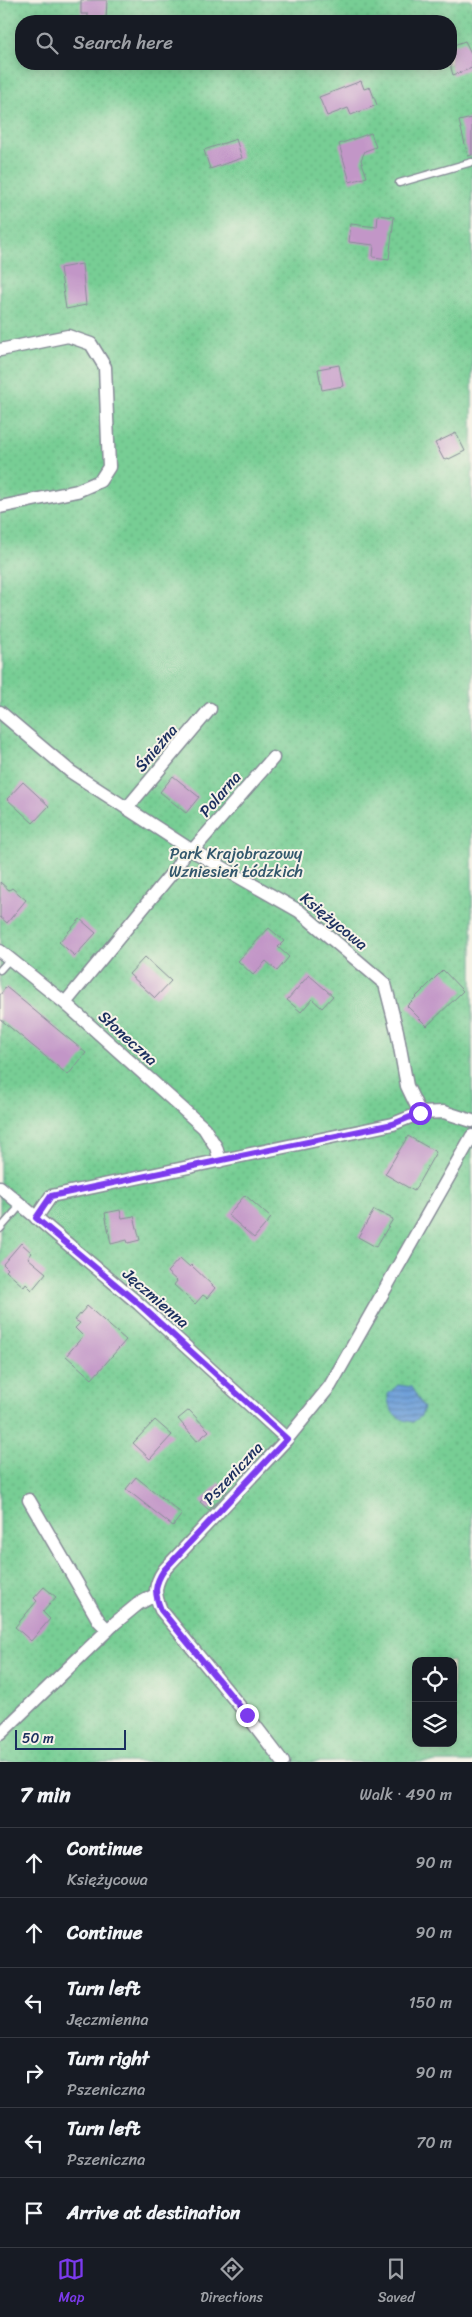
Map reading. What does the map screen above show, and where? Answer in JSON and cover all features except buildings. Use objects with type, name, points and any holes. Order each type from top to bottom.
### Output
[{"type":"street","points":[[0,350],[68,336],[91,344],[104,367],[109,467],[100,481],[77,491],[0,507]]},
{"type":"street","name":"Śnieżna","points":[[127,808],[210,709]]},
{"type":"street","name":"Księżycowa","points":[[0,712],[71,772],[190,850],[299,911],[385,984],[397,1031],[407,1086],[420,1113]]},
{"type":"street","name":"Polarna","points":[[65,1003],[190,850],[272,758]]},
{"type":"street","name":"Słoneczna","points":[[5,955],[65,1003],[204,1128],[216,1147],[220,1161]]},
{"type":"street","points":[[36,1218],[51,1196],[393,1124],[420,1113],[444,1112],[472,1121]]},
{"type":"street","name":"Pszeniczna","points":[[155,1596],[156,1582],[164,1570],[287,1439],[330,1386],[472,1136]]},
{"type":"street","name":"Jęczmienna","points":[[0,1188],[139,1304],[287,1439]]},
{"type":"street","points":[[29,1500],[100,1621],[108,1630]]},
{"type":"street","points":[[0,1734],[108,1630],[138,1604],[155,1596],[161,1610],[241,1707],[283,1762]]},
{"type":"lane","points":[[399,183],[472,162]]},
{"type":"lane","points":[[0,970],[5,955]]},
{"type":"lane","points":[[0,1229],[21,1205]]},
{"type":"green space","name":"Park Krajobrazowy Wzniesień Łódzkich","points":[[0,0],[472,0],[472,1762],[0,1762]]},
{"type":"water","points":[[398,1385],[411,1387],[424,1408],[421,1416],[413,1422],[402,1419],[391,1410],[388,1394]]},
{"type":"route","points":[[247,1715],[161,1610],[155,1596],[156,1582],[164,1570],[287,1439],[139,1304],[36,1218],[51,1196],[393,1124],[420,1113]]}]
